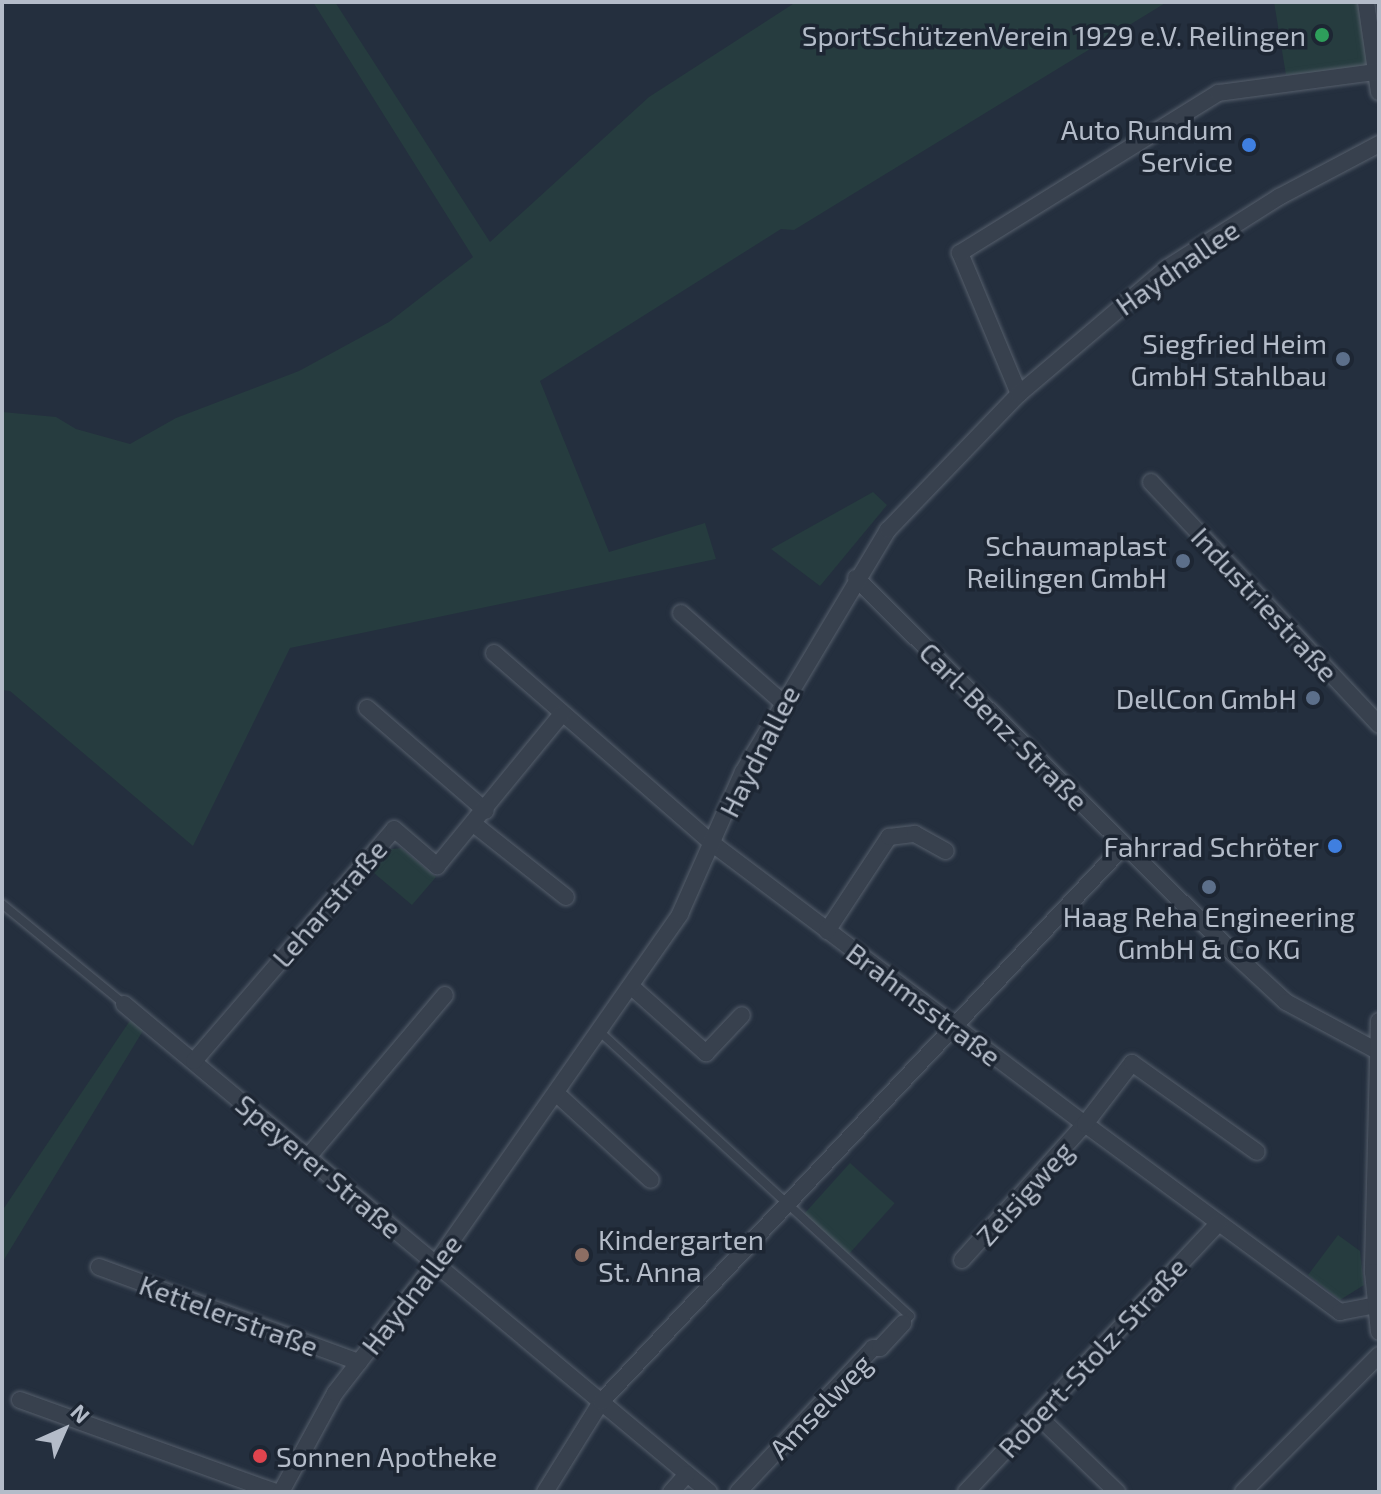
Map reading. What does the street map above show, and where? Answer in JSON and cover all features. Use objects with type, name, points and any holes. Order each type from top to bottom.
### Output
[{"type":"street","points":[[1366,2],[1379,92]]},
{"type":"street","points":[[1019,394],[960,253],[1218,93],[1376,72]]},
{"type":"street","name":"Haydnallee","points":[[278,1492],[359,1362],[436,1263],[633,988],[680,914],[743,772],[782,702],[856,578],[929,482],[1019,394],[1167,268],[1279,197],[1379,144]]},
{"type":"street","name":"Industriestraße","points":[[1151,482],[1379,725]]},
{"type":"street","name":"Carl-Benz-Straße","points":[[856,578],[1123,847],[1286,1002],[1377,1051]]},
{"type":"street","points":[[681,613],[782,702]]},
{"type":"street","name":"Brahmsstraße","points":[[494,653],[713,844],[1219,1223],[1340,1312],[1377,1305]]},
{"type":"street","points":[[367,708],[486,811]]},
{"type":"street","name":"Leharstraße","points":[[194,1061],[394,829],[437,866],[475,825],[562,714]]},
{"type":"street","points":[[475,825],[566,897]]},
{"type":"street","points":[[827,931],[889,837],[915,834],[946,851]]},
{"type":"street","points":[[545,1492],[601,1402],[1123,847]]},
{"type":"street","points":[[633,988],[706,1053],[742,1015]]},
{"type":"street","points":[[308,1157],[445,995]]},
{"type":"street","name":"Speyerer Straße","points":[[124,1004],[709,1492]]},
{"type":"street","points":[[1379,1021],[1379,1332]]},
{"type":"street","name":"Zeisigweg","points":[[962,1260],[1085,1124],[1132,1063],[1257,1152]]},
{"type":"street","points":[[557,1094],[651,1180]]},
{"type":"street","name":"Robert-Stolz-Straße","points":[[966,1492],[1219,1223]]},
{"type":"street","name":"Kettelerstraße","points":[[99,1267],[359,1362]]},
{"type":"street","name":"Amselweg","points":[[738,1492],[873,1348],[880,1348],[903,1323]]},
{"type":"street","points":[[1243,1492],[1379,1355]]},
{"type":"street","points":[[20,1400],[278,1492]]},
{"type":"street","points":[[1038,1416],[1117,1492]]},
{"type":"street","points":[[671,1492],[687,1474]]},
{"type":"lane","name":"Speyerer Straße","points":[[2,904],[124,1004]]},
{"type":"lane","points":[[600,1032],[910,1316],[903,1323]]},
{"type":"green space","points":[[313,2],[335,2],[490,242],[649,97],[796,2],[1167,2],[794,230],[781,229],[540,381],[609,552],[705,523],[716,559],[290,648],[193,846],[10,691],[2,690],[2,412],[56,417],[76,429],[130,444],[176,418],[299,371],[389,322],[473,257]]},
{"type":"green space","name":"SportSchützenVerein 1929 e.V. Reilingen","points":[[1274,2],[1359,2],[1370,68],[1286,75]]},
{"type":"green space","points":[[873,492],[887,505],[820,586],[771,549]]},
{"type":"green space","points":[[401,848],[436,877],[412,905],[368,868],[382,850]]},
{"type":"green space","points":[[131,1019],[144,1029],[2,1263],[2,1211]]},
{"type":"green space","points":[[850,1163],[895,1203],[847,1256],[802,1216]]},
{"type":"green space","points":[[1338,1235],[1360,1251],[1364,1285],[1340,1300],[1308,1275]]},
{"type":"place","name":"SportSchützenVerein 1929 e.V. Reilingen","points":[[1322,35]]},
{"type":"place","name":"Auto Rundum Service","points":[[1249,145]]},
{"type":"place","name":"Siegfried Heim GmbH Stahlbau","points":[[1343,359]]},
{"type":"place","name":"Schaumaplast Reilingen GmbH","points":[[1183,561]]},
{"type":"place","name":"DellCon GmbH","points":[[1313,698]]},
{"type":"place","name":"Fahrrad Schröter","points":[[1335,846]]},
{"type":"place","name":"Haag Reha Engineering GmbH & Co KG","points":[[1209,887]]},
{"type":"place","name":"Kindergarten St. Anna","points":[[582,1255]]},
{"type":"place","name":"Sonnen Apotheke","points":[[260,1456]]}]
